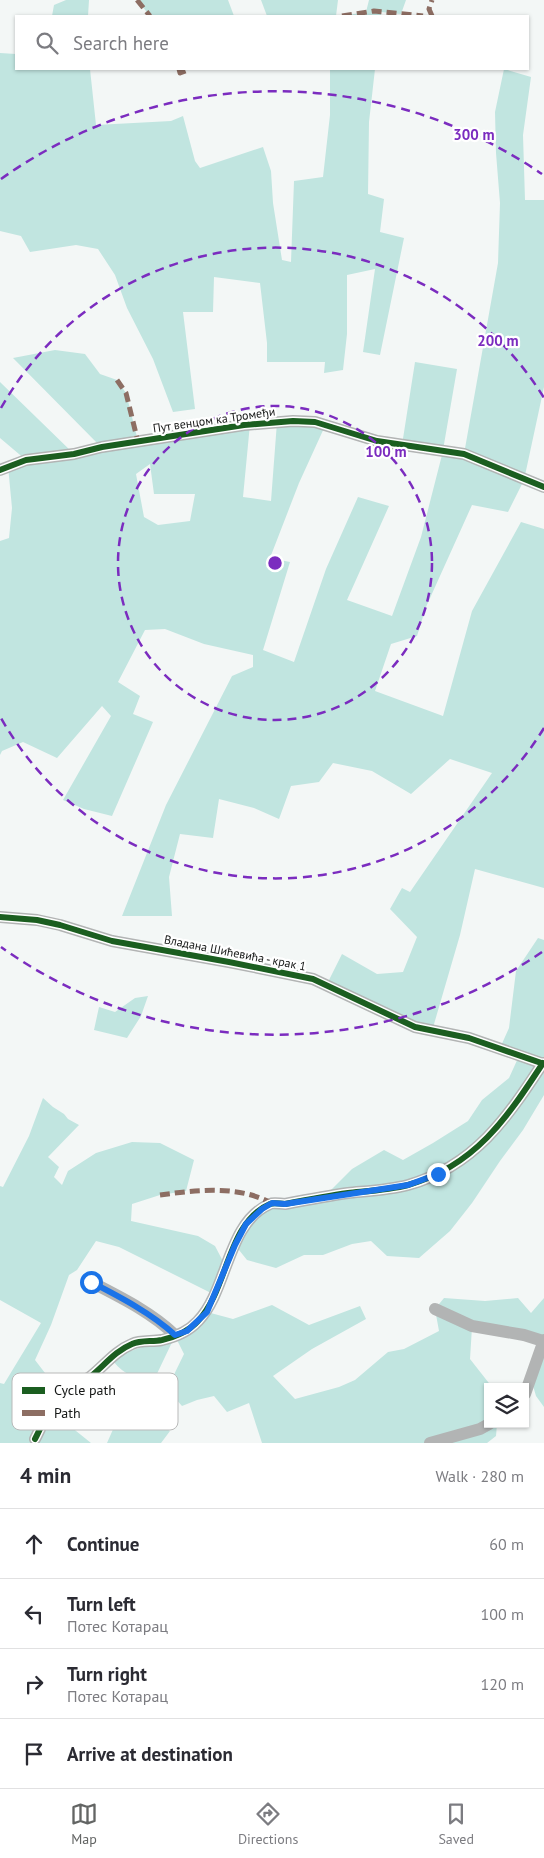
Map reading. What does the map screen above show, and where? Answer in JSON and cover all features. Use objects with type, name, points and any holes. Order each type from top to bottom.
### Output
[{"type":"street","name":"Пут венцом ка Тромеђи","points":[[0,470],[26,460],[74,454],[102,447],[244,425],[293,420],[315,422],[377,441],[464,454],[544,487]]},
{"type":"street","name":"Владана Шићевића - крак 1","points":[[0,917],[37,920],[112,941],[312,979],[415,1027],[469,1038],[544,1064]]},
{"type":"street","points":[[94,1373],[118,1351],[133,1344],[162,1340],[187,1331],[207,1312],[235,1245],[246,1224],[262,1209],[272,1203],[285,1204],[408,1185],[438,1174],[467,1156],[492,1133],[515,1106],[544,1064]]},
{"type":"street","points":[[91,1282],[126,1301],[164,1325],[175,1335]]},
{"type":"street","points":[[435,1309],[472,1326],[524,1335],[544,1341],[529,1383]]},
{"type":"street","points":[[430,1443],[484,1427]]},
{"type":"street","points":[[35,1439],[39,1430]]},
{"type":"shaded area","points":[[66,0],[89,0],[88,15],[52,15],[54,5]]},
{"type":"shaded area","points":[[137,0],[228,0],[234,15],[149,15]]},
{"type":"shaded area","points":[[261,0],[338,0],[336,15],[267,15]]},
{"type":"shaded area","points":[[369,0],[406,0],[401,14],[381,12],[381,15],[348,15],[366,12]]},
{"type":"shaded area","points":[[0,53],[15,54],[15,70],[90,70],[96,125],[171,121],[183,116],[195,161],[200,168],[263,147],[271,171],[273,203],[282,260],[291,262],[294,181],[323,177],[330,115],[330,70],[375,70],[369,122],[368,194],[384,199],[380,232],[404,238],[380,355],[363,352],[375,269],[347,275],[347,334],[343,370],[324,373],[325,362],[267,362],[267,343],[260,283],[214,277],[213,312],[183,312],[195,409],[173,412],[153,359],[127,308],[115,275],[98,249],[76,245],[30,252],[21,236],[0,231]]},
{"type":"shaded area","points":[[504,70],[507,70],[531,77],[523,135],[525,200],[544,200],[544,387],[524,480],[508,512],[472,505],[426,607],[417,636],[391,644],[375,691],[443,716],[472,611],[521,522],[544,529],[544,888],[475,869],[460,935],[432,1031],[326,986],[342,954],[377,974],[403,972],[417,937],[390,909],[402,888],[410,892],[492,773],[450,759],[411,794],[372,771],[333,763],[319,782],[291,786],[279,819],[254,808],[219,799],[213,838],[180,834],[169,877],[172,916],[122,916],[166,805],[232,676],[253,667],[253,655],[204,644],[165,629],[145,630],[118,682],[140,696],[133,714],[153,722],[112,816],[84,809],[63,800],[111,716],[102,706],[57,758],[23,742],[2,751],[0,755],[0,541],[9,538],[12,508],[8,466],[26,460],[0,438],[0,382],[74,454],[101,447],[13,358],[55,350],[85,354],[100,374],[117,380],[126,393],[138,441],[250,424],[243,497],[271,501],[277,422],[325,426],[299,483],[270,558],[290,562],[263,650],[294,662],[326,569],[358,497],[389,506],[347,600],[392,616],[421,537],[443,451],[402,445],[415,362],[457,369],[443,450],[464,454],[498,263],[500,203],[495,112]],"holes":[[[150,464],[154,494],[195,494],[190,521],[158,525],[144,517],[136,474]]]},
{"type":"shaded area","points":[[538,938],[544,940],[544,1095],[523,1130],[450,1231],[419,1258],[387,1256],[371,1241],[352,1244],[323,1255],[304,1255],[276,1268],[247,1260],[235,1245],[262,1209],[324,1197],[352,1169],[384,1150],[403,1160],[468,1121],[482,1100],[509,1078],[519,1056],[500,1048],[509,1028],[516,971]]},
{"type":"shaded area","points":[[148,996],[141,1016],[127,1038],[94,1030],[99,1007],[115,1012],[135,998]]},
{"type":"shaded area","points":[[43,1098],[68,1119],[79,1125],[48,1157],[59,1167],[54,1177],[62,1185],[68,1171],[96,1153],[132,1142],[160,1143],[194,1160],[186,1191],[160,1195],[132,1204],[131,1221],[198,1236],[215,1246],[226,1267],[215,1295],[119,1247],[96,1241],[77,1270],[69,1275],[51,1325],[35,1360],[45,1373],[12,1373],[12,1430],[75,1430],[91,1443],[0,1443],[0,1383],[4,1384],[41,1323],[0,1300],[0,1186],[3,1187],[29,1136]]},
{"type":"shaded area","points":[[444,1298],[485,1301],[518,1298],[531,1313],[544,1298],[544,1340],[472,1327],[470,1359],[489,1383],[484,1383],[484,1428],[497,1428],[496,1436],[487,1443],[262,1443],[249,1403],[227,1412],[214,1396],[182,1406],[178,1401],[178,1373],[175,1373],[184,1354],[175,1336],[157,1373],[126,1373],[111,1358],[162,1340],[207,1312],[233,1319],[272,1305],[309,1325],[360,1306],[366,1319],[312,1349],[273,1376],[295,1399],[339,1387],[355,1380],[388,1352],[404,1349],[439,1331],[435,1309]]},
{"type":"shaded area","points":[[544,1357],[544,1407],[536,1396],[531,1379]]},
{"type":"shaded area","points":[[113,1430],[170,1431],[161,1443],[107,1443]]},
{"type":"marked path","points":[[137,0],[149,15]]},
{"type":"marked path","points":[[432,0],[429,9],[432,15]]},
{"type":"marked path","points":[[348,15],[374,11],[413,15]]},
{"type":"marked path","points":[[179,70],[180,73],[188,70]]},
{"type":"marked path","points":[[117,380],[126,393],[138,442]]},
{"type":"marked path","points":[[160,1195],[217,1190],[231,1191],[245,1193],[271,1203]]},
{"type":"cycle path","points":[[0,470],[26,460],[74,454],[102,447],[244,425],[293,421],[315,422],[377,441],[464,454],[544,487]]},
{"type":"cycle path","points":[[0,917],[37,920],[112,941],[313,979],[415,1027],[469,1038],[544,1064]]},
{"type":"cycle path","points":[[95,1373],[115,1355],[132,1344],[158,1341],[172,1337],[194,1325],[208,1308],[236,1241],[256,1213],[272,1203],[285,1204],[348,1193],[393,1188],[432,1177],[471,1153],[487,1137],[516,1103],[543,1063]]},
{"type":"cycle path","points":[[35,1439],[40,1430]]},
{"type":"route","points":[[91,1282],[126,1301],[164,1325],[175,1335],[187,1331],[207,1312],[235,1245],[246,1224],[262,1209],[272,1203],[285,1204],[408,1185],[438,1174]]}]
